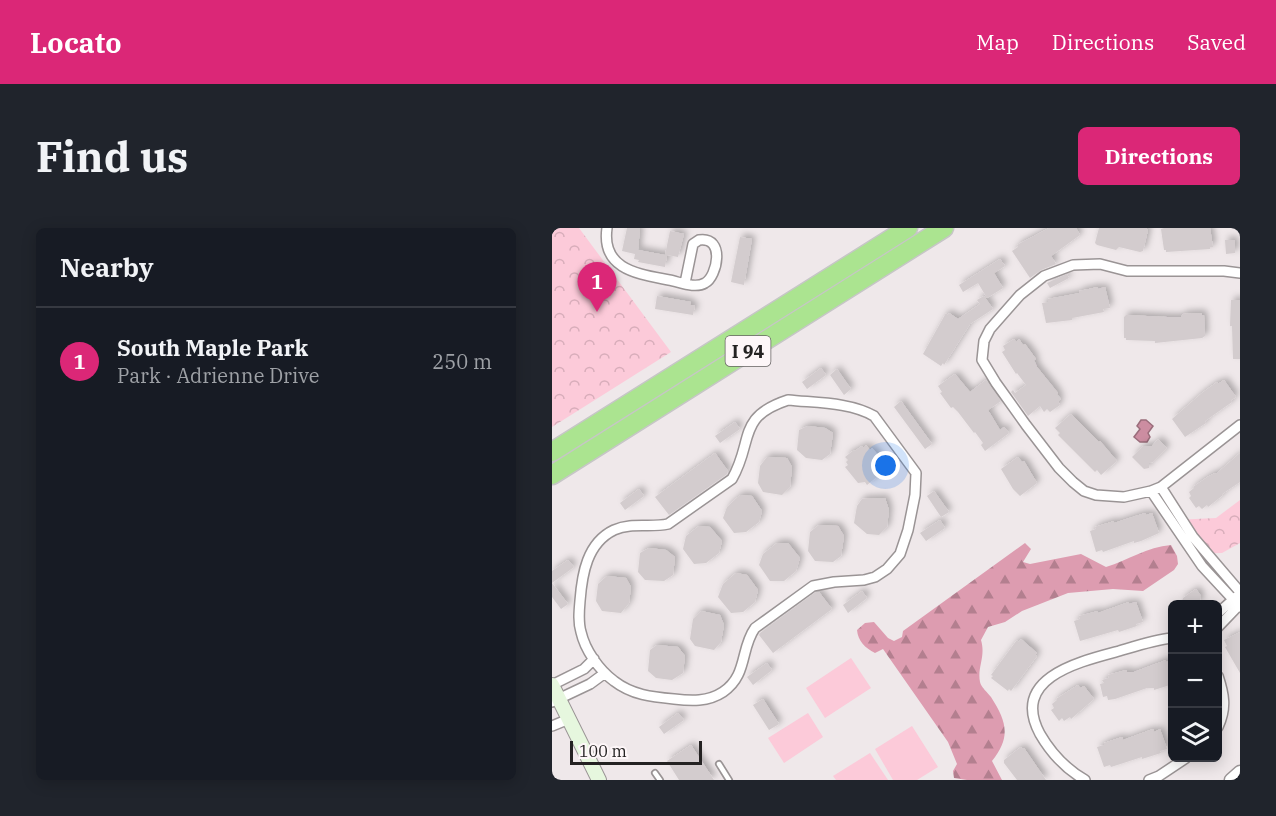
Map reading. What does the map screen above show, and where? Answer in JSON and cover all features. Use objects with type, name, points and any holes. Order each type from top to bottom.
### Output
[{"type":"highway","name":"I 94","points":[[552,452],[908,228]]},
{"type":"highway","name":"I 94","points":[[552,475],[944,228]]},
{"type":"main road","points":[[552,685],[555,701],[569,719],[598,780]]},
{"type":"street","points":[[607,228],[607,246],[619,264],[629,272],[685,283],[702,285],[712,277],[717,251],[715,245],[710,241],[699,240],[693,244],[685,283]]},
{"type":"street","points":[[1240,273],[1127,271],[1100,264],[1073,266],[1044,276],[1020,295],[990,329],[984,341],[982,360],[996,383],[1059,468],[1084,491],[1096,495],[1124,497],[1161,487],[1240,425]]},
{"type":"street","points":[[788,400],[849,407],[866,411],[874,416],[916,473],[915,495],[906,539],[900,554],[887,568],[874,577],[864,580],[813,586],[754,628],[748,637],[743,665],[736,679],[724,692],[713,697],[697,701],[647,697],[630,691],[613,681],[605,673],[594,659],[581,635],[579,622],[582,575],[590,554],[599,541],[614,531],[631,526],[668,524],[732,479],[737,470],[748,431],[756,417],[770,406],[788,400]]},
{"type":"street","points":[[1161,487],[1202,566],[1239,600]]},
{"type":"street","points":[[1151,491],[1189,539]]},
{"type":"street","points":[[1222,611],[1239,600]]},
{"type":"street","points":[[1222,622],[1239,600]]},
{"type":"street","points":[[1085,780],[1060,761],[1044,741],[1034,723],[1032,706],[1038,689],[1051,676],[1095,657],[1168,639]]},
{"type":"street","points":[[552,685],[584,669],[594,659]]},
{"type":"street","points":[[555,701],[590,684],[605,673]]},
{"type":"street","points":[[1222,691],[1225,702],[1222,718]]},
{"type":"street","points":[[552,726],[569,719]]},
{"type":"street","points":[[1149,780],[1180,762]]},
{"type":"street","points":[[1231,780],[1240,772]]},
{"type":"lane","points":[[719,764],[729,780]]},
{"type":"lane","points":[[655,772],[660,780]]},
{"type":"green space","points":[[552,228],[579,228],[671,352],[552,427]]},
{"type":"green space","points":[[1240,500],[1240,543],[1222,553],[1192,554],[1174,520],[1216,518]]},
{"type":"green space","points":[[1025,543],[1031,549],[1023,562],[1030,564],[1081,554],[1106,567],[1146,551],[1171,545],[1177,556],[1178,564],[1174,570],[1143,591],[1113,589],[1068,593],[1022,611],[1005,622],[988,627],[981,640],[983,652],[979,677],[983,688],[1001,714],[1005,729],[1002,744],[992,761],[1002,780],[954,778],[953,771],[957,764],[948,742],[883,649],[875,653],[868,649],[860,641],[857,630],[865,623],[874,622],[888,638],[894,641],[902,637],[903,631]]},
{"type":"green space","points":[[851,658],[871,688],[825,718],[806,688]]},
{"type":"green space","points":[[808,713],[823,737],[784,763],[768,738]]},
{"type":"green space","points":[[912,726],[938,767],[917,780],[893,780],[875,749]]},
{"type":"green space","points":[[870,753],[888,780],[836,780],[833,776]]},
{"type":"shaded area","points":[[1141,420],[1146,420],[1153,426],[1148,433],[1150,437],[1147,442],[1140,442],[1134,437],[1140,429],[1137,426]]},
{"type":"building","points":[[627,228],[640,228],[638,250],[665,255],[670,231],[684,234],[678,257],[667,255],[665,267],[638,262],[639,260],[634,259],[635,254],[622,251]]},
{"type":"building","points":[[1049,228],[1076,228],[1080,235],[1051,256],[1056,264],[1041,270],[1030,278],[1012,251],[1018,247],[1017,245]]},
{"type":"building","points":[[1099,228],[1146,228],[1148,230],[1143,251],[1119,247],[1116,250],[1097,245],[1095,243]]},
{"type":"building","points":[[1210,228],[1213,247],[1166,252],[1161,229]]},
{"type":"building","points":[[740,237],[752,239],[744,285],[731,282]]},
{"type":"building","points":[[1225,240],[1235,240],[1235,253],[1226,254]]},
{"type":"building","points":[[1000,259],[1005,266],[994,273],[1003,288],[987,298],[978,283],[963,292],[959,285]]},
{"type":"building","points":[[1067,274],[1069,278],[1050,288],[1047,283]]},
{"type":"building","points":[[1098,287],[1098,289],[1105,287],[1110,308],[1103,309],[1104,312],[1072,318],[1072,320],[1046,323],[1042,303],[1048,302],[1048,299]]},
{"type":"building","points":[[657,296],[691,302],[690,305],[695,305],[693,315],[655,309]]},
{"type":"building","points":[[984,296],[993,309],[970,324],[944,365],[943,363],[941,366],[923,354],[946,313],[958,319],[980,304],[977,300]]},
{"type":"building","points":[[1231,300],[1240,300],[1240,359],[1233,359],[1232,326],[1230,326]]},
{"type":"building","points":[[1202,313],[1205,336],[1202,338],[1155,343],[1155,341],[1124,338],[1124,317],[1126,315],[1181,317],[1183,314]]},
{"type":"building","points":[[1014,339],[1016,342],[1019,339],[1023,345],[1025,344],[1036,359],[1034,360],[1037,367],[1061,399],[1058,401],[1060,405],[1050,412],[1047,409],[1044,412],[1040,406],[1028,416],[1011,392],[1013,390],[1015,393],[1026,385],[1002,352],[1005,350],[1003,346]]},
{"type":"building","points":[[821,368],[826,375],[807,389],[802,382]]},
{"type":"building","points":[[837,369],[851,389],[844,395],[830,375]]},
{"type":"building","points":[[955,374],[970,392],[986,380],[1001,401],[988,410],[1000,430],[1004,427],[1009,433],[985,451],[981,445],[983,443],[975,432],[953,407],[951,408],[940,393],[942,392],[938,386]]},
{"type":"building","points":[[1224,380],[1236,397],[1205,421],[1206,423],[1185,437],[1172,419],[1202,393],[1217,382],[1218,384]]},
{"type":"building","points":[[901,401],[932,444],[925,449],[894,407]]},
{"type":"building","points":[[1071,414],[1100,441],[1117,461],[1101,475],[1097,470],[1095,472],[1058,435],[1060,433],[1055,428]]},
{"type":"building","points":[[735,422],[740,429],[720,443],[715,436]]},
{"type":"building","points":[[808,426],[825,428],[833,433],[830,454],[822,460],[806,458],[797,450],[799,430]]},
{"type":"building","points":[[1158,439],[1167,448],[1149,463],[1149,468],[1144,469],[1132,457],[1143,446],[1152,446]]},
{"type":"building","points":[[866,445],[870,450],[872,448],[883,461],[880,463],[883,472],[867,485],[865,482],[858,483],[845,467],[848,465],[846,462],[848,460],[845,457]]},
{"type":"building","points":[[715,453],[728,471],[727,474],[669,515],[655,497]]},
{"type":"building","points":[[1240,453],[1240,482],[1208,507],[1207,505],[1202,509],[1199,506],[1196,508],[1189,498],[1191,496],[1189,492],[1193,487],[1216,474]]},
{"type":"building","points":[[767,457],[787,458],[792,467],[790,487],[782,495],[763,492],[758,483],[760,466]]},
{"type":"building","points":[[1018,457],[1022,462],[1024,461],[1037,483],[1020,496],[1001,469]]},
{"type":"building","points":[[639,489],[644,496],[625,510],[620,503]]},
{"type":"building","points":[[934,491],[949,512],[941,517],[927,496]]},
{"type":"building","points":[[740,495],[752,496],[762,511],[759,522],[746,532],[734,533],[723,518],[727,507]]},
{"type":"building","points":[[885,498],[889,510],[887,527],[879,535],[867,534],[854,523],[857,506],[862,499]]},
{"type":"building","points":[[1145,513],[1146,515],[1152,513],[1159,533],[1141,541],[1096,552],[1090,531],[1096,529],[1095,527]]},
{"type":"building","points":[[940,520],[945,528],[926,541],[920,533]]},
{"type":"building","points":[[819,525],[838,526],[844,536],[841,556],[833,562],[815,561],[808,551],[810,532]]},
{"type":"building","points":[[699,526],[710,527],[722,541],[719,553],[706,563],[694,564],[683,549],[686,536]]},
{"type":"building","points":[[777,543],[788,543],[800,558],[796,571],[784,581],[770,581],[759,565],[763,554]]},
{"type":"building","points":[[649,548],[666,550],[675,557],[673,575],[664,581],[645,580],[638,572],[640,553]]},
{"type":"building","points":[[568,560],[574,567],[552,583],[552,571]]},
{"type":"building","points":[[736,573],[747,575],[758,590],[755,602],[743,612],[731,613],[718,597],[723,584]]},
{"type":"building","points":[[607,576],[626,578],[631,587],[629,603],[621,613],[602,611],[596,601],[598,584]]},
{"type":"building","points":[[552,583],[568,604],[561,609],[552,597]]},
{"type":"building","points":[[1196,589],[1201,596],[1200,600],[1182,600]]},
{"type":"building","points":[[862,591],[867,598],[848,613],[843,605]]},
{"type":"building","points":[[819,592],[832,609],[773,653],[759,635],[760,633]]},
{"type":"building","points":[[1129,602],[1129,604],[1136,602],[1143,622],[1119,632],[1118,630],[1080,641],[1074,621],[1080,619],[1079,616],[1098,611],[1098,613]]},
{"type":"building","points":[[701,611],[720,615],[724,625],[721,642],[714,650],[695,646],[690,639],[693,619]]},
{"type":"building","points":[[1240,632],[1240,673],[1225,647],[1227,646],[1224,640]]},
{"type":"building","points":[[1021,639],[1037,653],[1035,655],[1037,656],[1011,691],[1009,689],[1008,691],[991,678],[993,676],[991,675],[1017,640],[1019,642]]},
{"type":"building","points":[[657,645],[678,647],[685,656],[683,673],[672,680],[656,678],[648,671],[650,650]]},
{"type":"building","points":[[1166,660],[1168,661],[1168,686],[1154,690],[1154,688],[1147,688],[1115,699],[1108,700],[1107,696],[1103,697],[1100,684],[1104,683],[1102,680],[1109,678],[1108,675],[1126,670],[1134,672]]},
{"type":"building","points":[[767,663],[772,670],[753,685],[747,677]]},
{"type":"building","points":[[1078,685],[1080,688],[1084,686],[1094,699],[1071,719],[1070,717],[1064,721],[1062,718],[1059,721],[1051,710],[1054,708],[1052,704]]},
{"type":"building","points":[[763,699],[779,724],[769,730],[753,705]]},
{"type":"building","points":[[678,713],[684,720],[664,734],[659,727]]},
{"type":"building","points":[[1153,729],[1154,732],[1160,729],[1167,749],[1142,759],[1142,757],[1104,767],[1097,747],[1122,737],[1123,740]]},
{"type":"building","points":[[691,745],[714,780],[679,780],[667,761]]},
{"type":"building","points":[[1021,747],[1046,780],[1017,780],[1004,763],[1004,760]]},
{"type":"place","name":"South Maple Park","points":[[597,312]]}]
